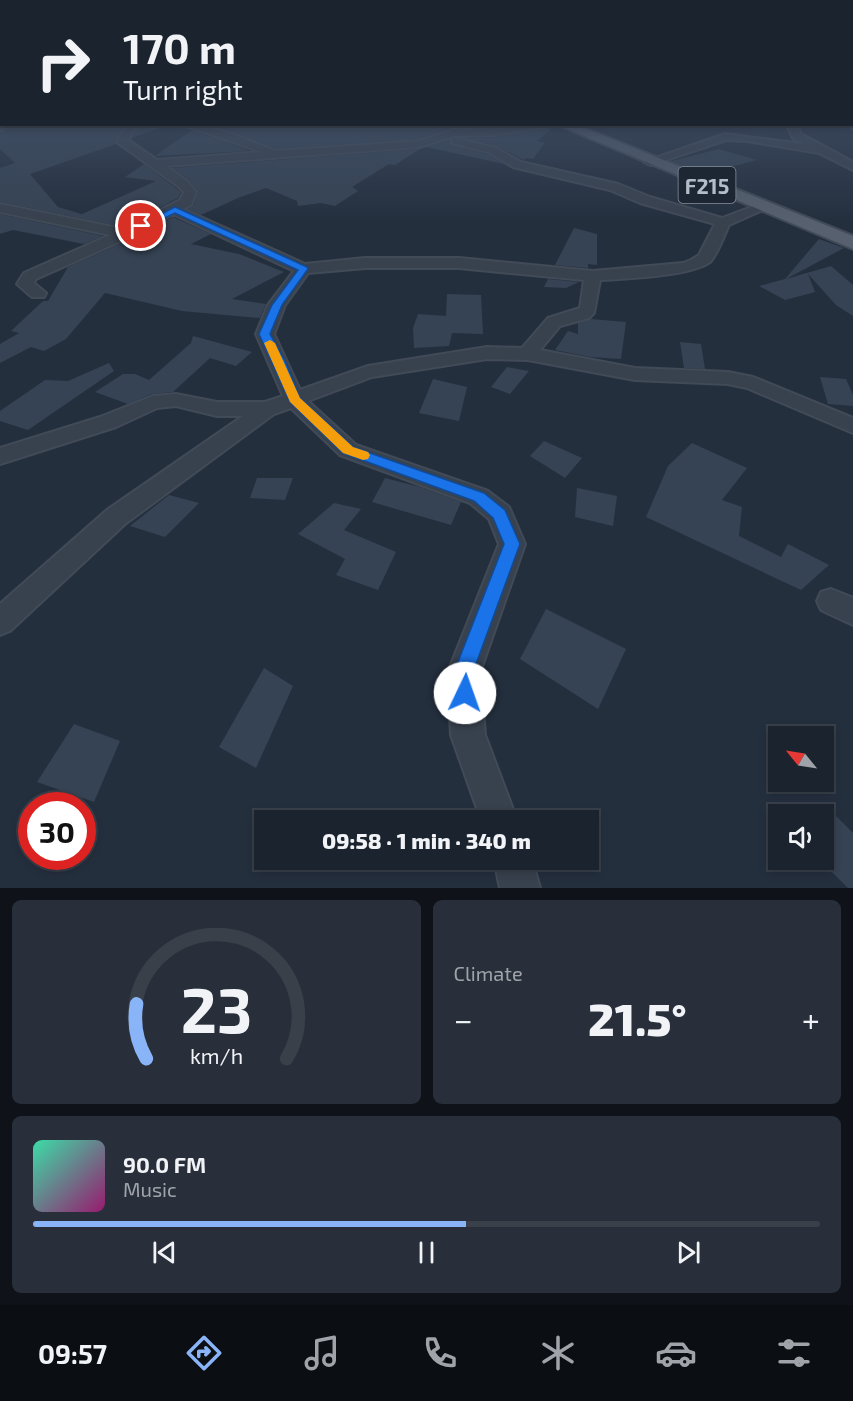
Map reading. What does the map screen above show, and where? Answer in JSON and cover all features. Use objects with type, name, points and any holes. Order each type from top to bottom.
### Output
[{"type":"main road","name":"F215","points":[[595,138],[853,243]]},
{"type":"street","points":[[38,292],[25,284],[30,276],[125,234],[175,210],[186,202],[190,192],[184,184],[132,152],[122,141],[124,138]]},
{"type":"street","points":[[234,138],[280,156]]},
{"type":"street","points":[[152,164],[419,144],[440,138]]},
{"type":"street","points":[[444,138],[492,150],[517,165],[614,187],[645,200],[723,222],[762,207]]},
{"type":"street","points":[[650,162],[721,138]]},
{"type":"street","points":[[750,138],[823,150]]},
{"type":"street","points":[[802,138],[853,167]]},
{"type":"street","points":[[0,208],[125,234]]},
{"type":"street","points":[[175,210],[303,269],[365,263],[459,263],[593,276],[685,267],[696,263],[705,258],[723,222]]},
{"type":"street","points":[[303,269],[277,305],[265,334],[294,399],[348,450],[479,497],[500,514],[512,544],[464,672],[468,735],[495,810]]},
{"type":"street","points":[[528,354],[536,341],[554,322],[583,314],[588,309],[593,276]]},
{"type":"street","points":[[0,622],[116,517],[267,410],[368,372],[487,353],[528,354],[635,374],[728,378],[753,382],[853,426]]},
{"type":"street","points":[[0,456],[108,422],[153,402],[164,400],[176,400],[217,409],[267,410]]},
{"type":"street","points":[[516,870],[520,888]]},
{"type":"building","points":[[0,138],[116,138],[116,144],[30,174],[58,207],[82,214],[156,181],[125,177],[144,164],[181,192],[178,198],[123,227],[0,202],[0,168],[15,163],[0,149]]},
{"type":"building","points":[[180,138],[215,138],[250,151],[155,156]]},
{"type":"building","points":[[246,138],[421,138],[419,139],[275,149]]},
{"type":"building","points":[[467,138],[540,138],[537,141],[545,143],[533,159],[524,160],[497,146]]},
{"type":"building","points":[[450,140],[451,145],[487,154],[504,164],[426,147]]},
{"type":"building","points":[[420,149],[395,165],[389,164],[352,187],[358,191],[335,206],[321,203],[298,206],[297,201],[266,188],[201,215],[188,209],[193,206],[198,191],[189,180],[173,168]]},
{"type":"building","points":[[719,149],[757,160],[704,174],[671,161]]},
{"type":"building","points":[[0,214],[103,236],[84,244],[13,230],[0,234]]},
{"type":"building","points":[[173,217],[211,234],[191,244],[239,254],[284,272],[232,299],[266,304],[260,318],[182,311],[105,293],[66,339],[44,351],[31,347],[0,363],[0,344],[19,333],[11,331],[43,301],[48,301],[68,267],[131,239]]},
{"type":"building","points":[[574,228],[597,234],[597,265],[588,264],[588,268],[555,265]]},
{"type":"building","points":[[819,239],[844,248],[786,279],[831,266],[853,285],[853,316],[836,305],[808,274],[815,292],[785,300],[759,286],[785,279]]},
{"type":"building","points":[[548,279],[579,282],[566,288],[544,287]]},
{"type":"building","points":[[447,294],[481,295],[483,334],[452,333],[449,346],[414,348],[413,328],[418,314],[446,316]]},
{"type":"building","points":[[591,319],[626,322],[621,359],[590,357],[555,350],[568,331],[578,334],[578,323]]},
{"type":"building","points":[[193,336],[252,352],[236,366],[210,358],[173,392],[152,394],[128,404],[95,392],[123,374],[135,374],[149,380],[191,343]]},
{"type":"building","points":[[680,342],[701,344],[705,369],[684,368]]},
{"type":"building","points":[[109,363],[114,371],[28,430],[0,421],[0,411],[45,380],[68,381]]},
{"type":"building","points":[[507,367],[529,371],[510,394],[491,387]]},
{"type":"building","points":[[820,377],[846,379],[853,395],[853,406],[828,404]]},
{"type":"building","points":[[433,379],[467,387],[459,421],[419,413]]},
{"type":"building","points":[[544,441],[582,458],[565,478],[530,456]]},
{"type":"building","points":[[692,443],[747,468],[722,500],[742,507],[739,536],[781,557],[788,544],[829,565],[801,590],[646,517],[668,466]]},
{"type":"building","points":[[257,478],[293,478],[285,500],[250,498]]},
{"type":"building","points":[[385,478],[420,487],[461,502],[451,525],[372,502]]},
{"type":"building","points":[[577,488],[617,496],[613,526],[575,517]]},
{"type":"building","points":[[169,495],[199,503],[165,537],[130,526]]},
{"type":"building","points":[[334,503],[361,509],[344,530],[396,552],[378,590],[336,575],[345,559],[298,534]]},
{"type":"building","points":[[546,609],[626,649],[598,709],[520,659]]},
{"type":"building","points":[[264,668],[293,686],[256,768],[219,747]]},
{"type":"building","points":[[74,724],[120,741],[96,797],[96,792],[66,792],[37,782]]},
{"type":"building","points":[[834,814],[853,833],[853,888],[848,888],[830,870],[834,870]]},
{"type":"slow traffic","points":[[270,343],[294,399],[348,450],[363,455]]},
{"type":"route","points":[[141,226],[175,210],[303,269],[277,305],[265,334],[294,399],[348,450],[479,497],[500,514],[512,544],[464,672],[465,693]]}]
